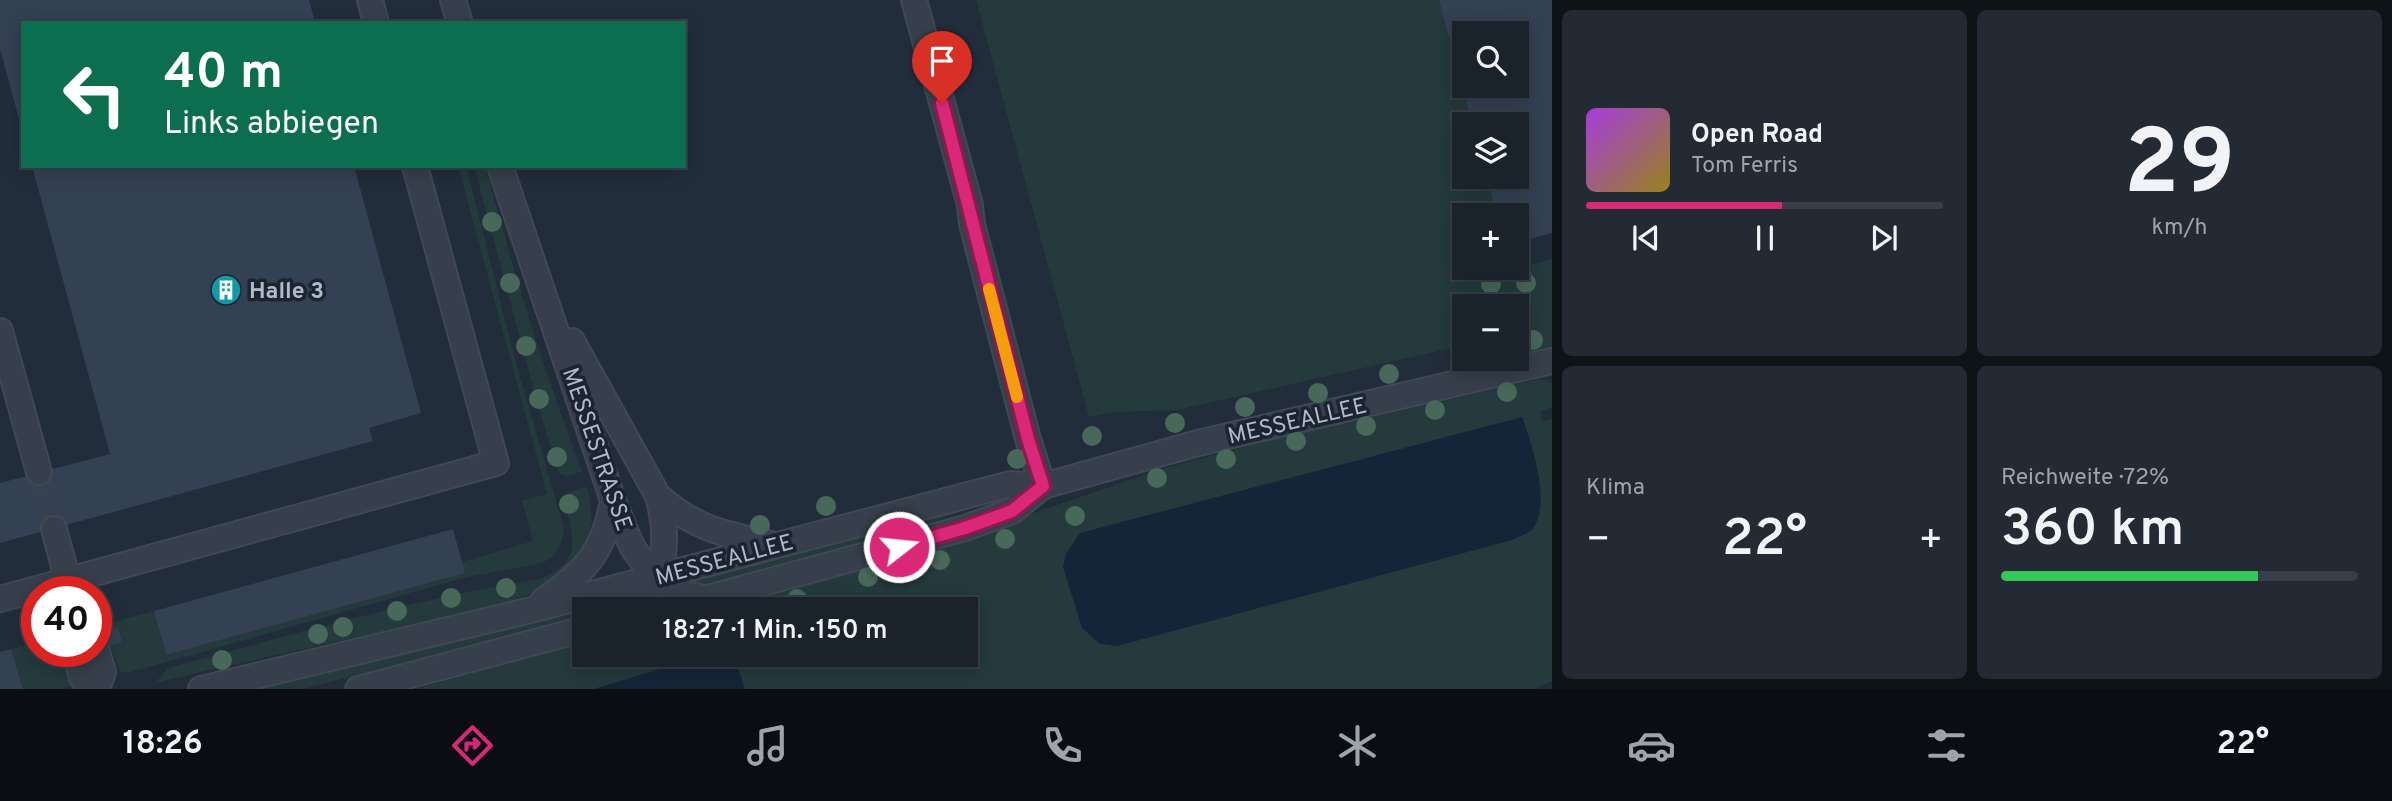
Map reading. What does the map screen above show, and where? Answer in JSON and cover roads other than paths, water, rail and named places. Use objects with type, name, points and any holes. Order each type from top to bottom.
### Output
[{"type":"street","points":[[370,0],[375,21]]},
{"type":"street","points":[[453,0],[459,21]]},
{"type":"street","points":[[914,0],[970,205],[972,224],[1028,439],[1043,486]]},
{"type":"street","points":[[104,576],[496,463],[416,168]]},
{"type":"street","name":"MESSESTRASSE","points":[[501,168],[614,500],[635,551],[658,577]]},
{"type":"street","name":"MESSESTRASSE","points":[[544,292],[658,496],[663,516],[665,551],[658,577]]},
{"type":"street","points":[[0,331],[39,472]]},
{"type":"street","name":"MESSEALLEE","points":[[201,689],[531,610],[1010,484],[1043,486],[1198,443],[1552,361]]},
{"type":"street","name":"MESSEALLEE","points":[[715,597],[965,528],[1012,511],[1043,486]]},
{"type":"street","points":[[658,496],[695,524],[718,533],[775,545]]},
{"type":"street","points":[[531,610],[569,583],[587,566],[609,523],[614,500]]},
{"type":"street","points":[[54,529],[66,576]]},
{"type":"street","points":[[644,597],[658,577],[687,595],[698,597]]},
{"type":"street","points":[[0,599],[21,595]]},
{"type":"street","points":[[358,689],[572,632]]},
{"type":"street","points":[[79,667],[82,678],[97,689],[103,672],[102,667]]},
{"type":"water","points":[[1522,417],[1541,491],[1538,519],[1532,530],[1525,534],[1512,540],[1117,646],[1100,644],[1082,628],[1063,567],[1066,554],[1080,533]]},
{"type":"water","points":[[666,667],[738,667],[745,689],[594,689]]},
{"type":"tunnel","points":[[39,472],[54,529]]},
{"type":"place","name":"Halle 3","points":[[226,290]]}]
